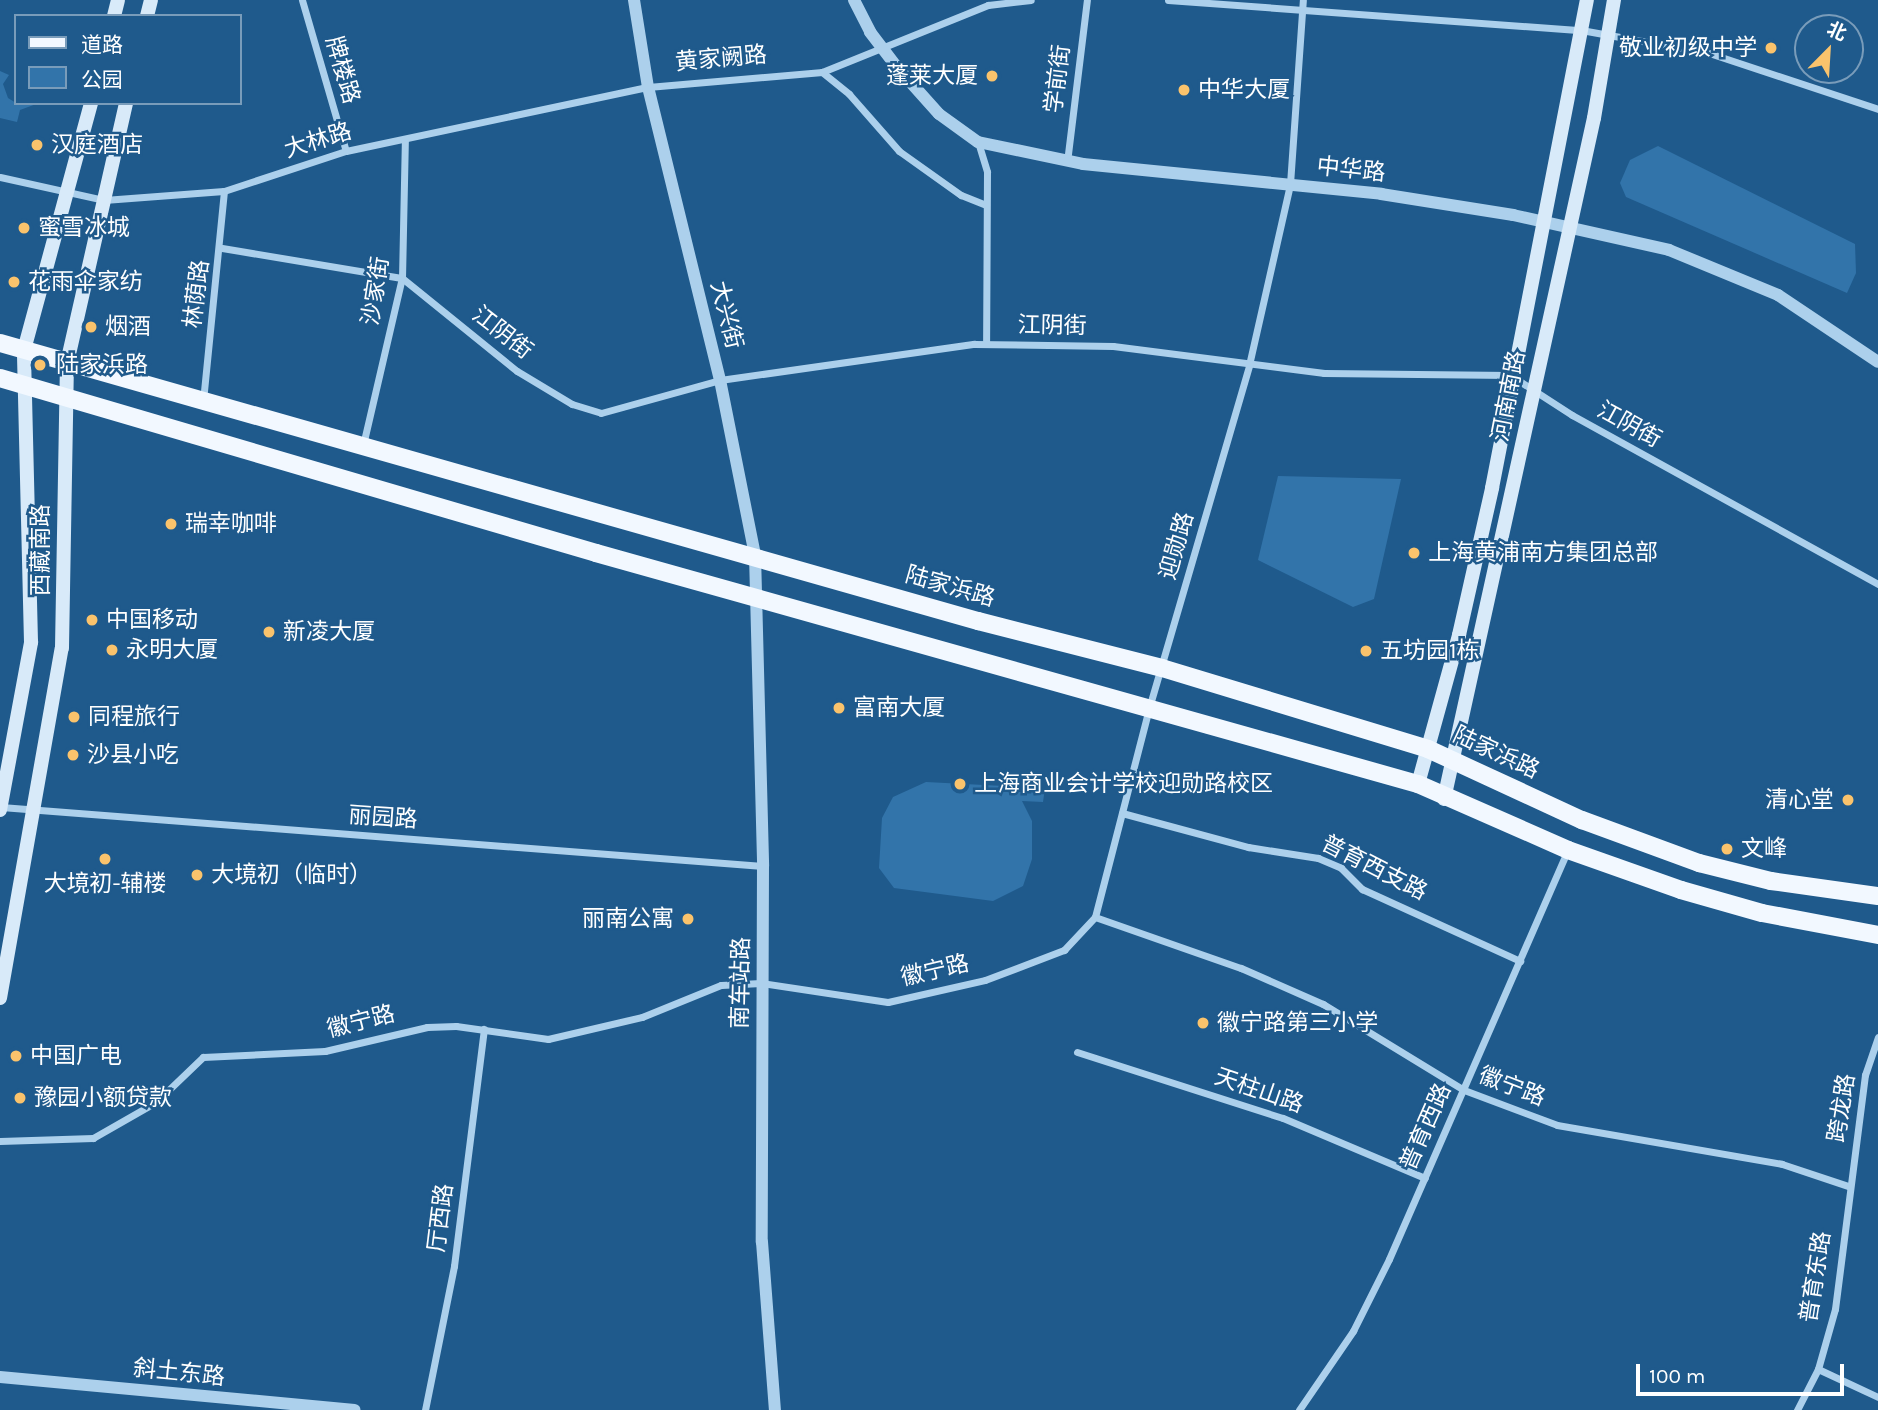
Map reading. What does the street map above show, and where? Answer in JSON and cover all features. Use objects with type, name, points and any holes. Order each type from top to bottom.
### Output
[{"type":"main road","name":"河南南路","points":[[1418,784],[1492,488],[1510,375],[1545,222],[1587,0]]},
{"type":"main road","name":"河南南路","points":[[1444,799],[1455,761],[1536,388],[1567,227],[1594,118],[1614,0]]},
{"type":"main road","name":"西藏南路","points":[[0,808],[31,642],[21,384],[24,350],[90,105]]},
{"type":"main road","name":"西藏南路","points":[[0,998],[62,648],[64,398],[67,363],[126,105]]},
{"type":"main road","name":"陆家浜路","points":[[0,343],[1162,668],[1428,749],[1582,820],[1699,863],[1771,881],[1878,896]]},
{"type":"main road","points":[[0,378],[759,599],[1418,784],[1444,799],[1568,850],[1762,913],[1878,935]]},
{"type":"street","name":"牌楼路","points":[[302,0],[346,151]]},
{"type":"street","name":"黄家阙路","points":[[634,0],[648,87],[822,72],[988,5],[1031,0]]},
{"type":"street","name":"中华路","points":[[854,0],[882,49],[939,114],[978,142],[1067,162],[1381,194],[1545,222],[1669,250],[1733,273],[1778,295],[1878,362]]},
{"type":"street","name":"学前街","points":[[1067,162],[1087,0]]},
{"type":"street","points":[[1168,0],[1304,12],[1398,13],[1581,30],[1709,53],[1878,108]]},
{"type":"street","name":"迎勋路","points":[[1095,917],[1149,708],[1249,365],[1290,184],[1303,0]]},
{"type":"street","points":[[822,72],[849,94],[899,151],[961,195],[986,205]]},
{"type":"street","name":"大林路","points":[[0,177],[66,195],[104,200],[224,191],[346,151],[648,87]]},
{"type":"street","name":"大兴街","points":[[648,87],[720,380],[755,555]]},
{"type":"street","name":"沙家街","points":[[363,445],[401,278],[405,140]]},
{"type":"street","points":[[978,142],[986,172],[986,344]]},
{"type":"street","name":"林荫路","points":[[202,401],[222,248],[224,191]]},
{"type":"street","name":"江阴街","points":[[222,248],[401,278],[517,371],[572,404],[601,414],[720,380],[986,344],[1113,346],[1249,365],[1363,375],[1510,375],[1536,388],[1572,415],[1878,584]]},
{"type":"street","name":"南车站路","points":[[755,555],[759,599],[763,866],[762,1242],[775,1410]]},
{"type":"street","name":"丽园路","points":[[0,808],[763,866]]},
{"type":"street","name":"普育西支路","points":[[1122,813],[1248,847],[1318,858],[1341,868],[1362,889],[1520,961]]},
{"type":"street","name":"普育西路","points":[[1299,1410],[1353,1331],[1425,1178],[1568,850]]},
{"type":"street","name":"徽宁路","points":[[0,1141],[93,1138],[156,1102],[203,1057],[325,1051],[427,1027],[484,1029],[548,1039],[642,1017],[721,985],[761,983],[888,1002],[985,980],[1064,950],[1095,917],[1241,968],[1323,1004],[1464,1090],[1557,1125],[1782,1164],[1848,1186]]},
{"type":"street","name":"厅西路","points":[[425,1410],[454,1266],[484,1029]]},
{"type":"street","name":"跨龙路","points":[[1848,1186],[1865,1075],[1878,1037]]},
{"type":"street","name":"天柱山路","points":[[1077,1052],[1283,1118],[1425,1178]]},
{"type":"street","name":"普育东路","points":[[1797,1410],[1818,1369],[1835,1309],[1848,1186]]},
{"type":"street","points":[[1818,1369],[1878,1397]]},
{"type":"street","name":"斜土东路","points":[[0,1377],[354,1410]]},
{"type":"green space","points":[[0,71],[9,75],[3,84],[14,105],[34,105],[20,110],[17,122],[0,118]]},
{"type":"green space","points":[[1658,146],[1855,244],[1856,273],[1847,293],[1626,197],[1620,183],[1630,160]]},
{"type":"green space","points":[[1278,476],[1401,479],[1374,599],[1353,607],[1258,560]]},
{"type":"green space","points":[[926,782],[1045,788],[1043,802],[1022,801],[1032,821],[1032,859],[1023,886],[993,901],[894,888],[879,868],[882,818],[893,797]]},
{"type":"place","name":"敬业初级中学","points":[[1771,48]]},
{"type":"place","name":"蓬莱大厦","points":[[992,76]]},
{"type":"place","name":"中华大厦","points":[[1184,90]]},
{"type":"place","name":"汉庭酒店","points":[[37,145]]},
{"type":"place","name":"蜜雪冰城","points":[[24,228]]},
{"type":"place","name":"花雨伞家纺","points":[[14,282]]},
{"type":"place","name":"烟酒","points":[[91,327]]},
{"type":"place","name":"陆家浜路","points":[[40,365]]},
{"type":"place","name":"瑞幸咖啡","points":[[171,524]]},
{"type":"place","name":"上海黄浦南方集团总部","points":[[1414,553]]},
{"type":"place","name":"中国移动","points":[[92,620]]},
{"type":"place","name":"新凌大厦","points":[[269,632]]},
{"type":"place","name":"永明大厦","points":[[112,650]]},
{"type":"place","name":"五坊园1栋","points":[[1366,651]]},
{"type":"place","name":"富南大厦","points":[[839,708]]},
{"type":"place","name":"同程旅行","points":[[74,717]]},
{"type":"place","name":"沙县小吃","points":[[73,755]]},
{"type":"place","name":"上海商业会计学校迎勋路校区","points":[[960,784]]},
{"type":"place","name":"清心堂","points":[[1848,800]]},
{"type":"place","name":"文峰","points":[[1727,849]]},
{"type":"place","name":"大境初-辅楼","points":[[105,859]]},
{"type":"place","name":"大境初（临时）","points":[[197,875]]},
{"type":"place","name":"丽南公寓","points":[[688,919]]},
{"type":"place","name":"徽宁路第三小学","points":[[1203,1023]]},
{"type":"place","name":"中国广电","points":[[16,1056]]},
{"type":"place","name":"豫园小额贷款","points":[[20,1098]]}]
